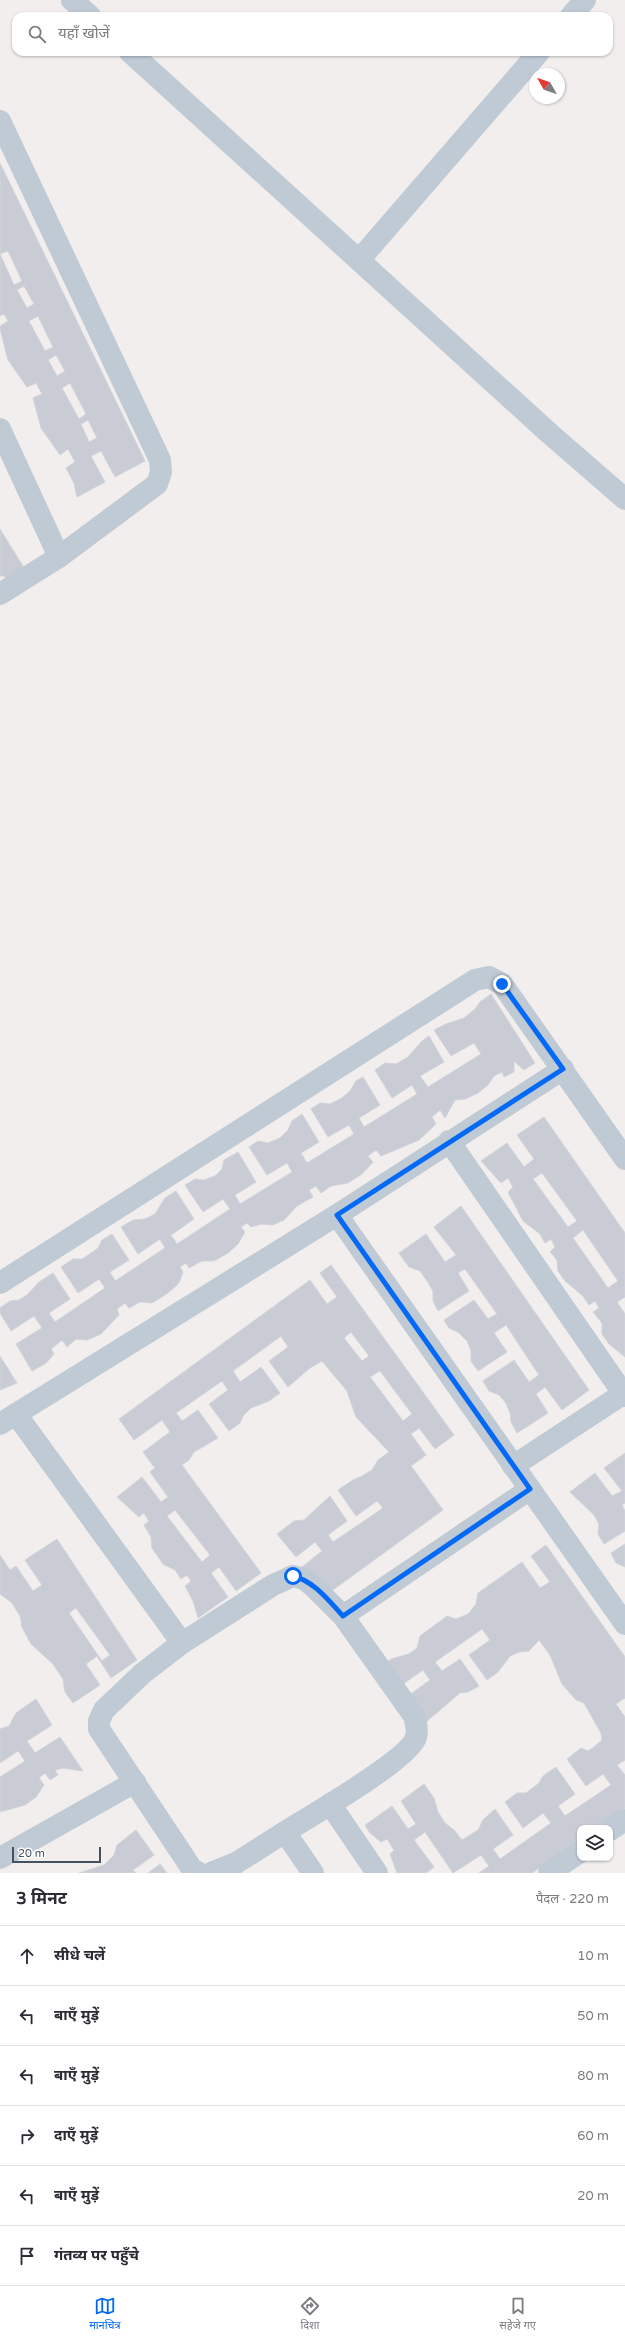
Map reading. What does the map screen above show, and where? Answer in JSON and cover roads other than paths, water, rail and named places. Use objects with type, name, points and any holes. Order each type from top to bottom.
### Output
[{"type":"street","points":[[72,0],[86,12]]},
{"type":"street","points":[[574,12],[585,0]]},
{"type":"street","points":[[134,56],[360,259],[549,433],[625,498]]},
{"type":"street","points":[[360,259],[537,56]]},
{"type":"street","points":[[0,121],[160,460],[161,472],[157,484],[59,557],[0,594]]},
{"type":"street","points":[[2,440],[59,557]]},
{"type":"street","points":[[0,1283],[475,980],[489,977],[502,984],[625,1159]]},
{"type":"street","points":[[182,1643],[8,1419],[337,1215],[448,1141],[563,1069]]},
{"type":"street","points":[[448,1141],[624,1395],[513,1466]]},
{"type":"street","points":[[337,1215],[625,1624]]},
{"type":"street","points":[[343,1616],[530,1489]]},
{"type":"street","points":[[199,1873],[192,1869],[99,1728],[99,1721],[104,1710],[143,1673],[182,1643],[272,1585],[293,1576],[304,1579],[343,1616],[414,1716],[417,1726],[416,1738],[409,1748],[381,1771],[236,1863],[211,1873]]},
{"type":"street","points":[[0,1858],[135,1782]]},
{"type":"street","points":[[330,1804],[377,1873]]},
{"type":"street","points":[[613,1828],[625,1820]]},
{"type":"street","points":[[285,1832],[313,1873]]},
{"type":"street","points":[[550,1873],[577,1854]]}]
